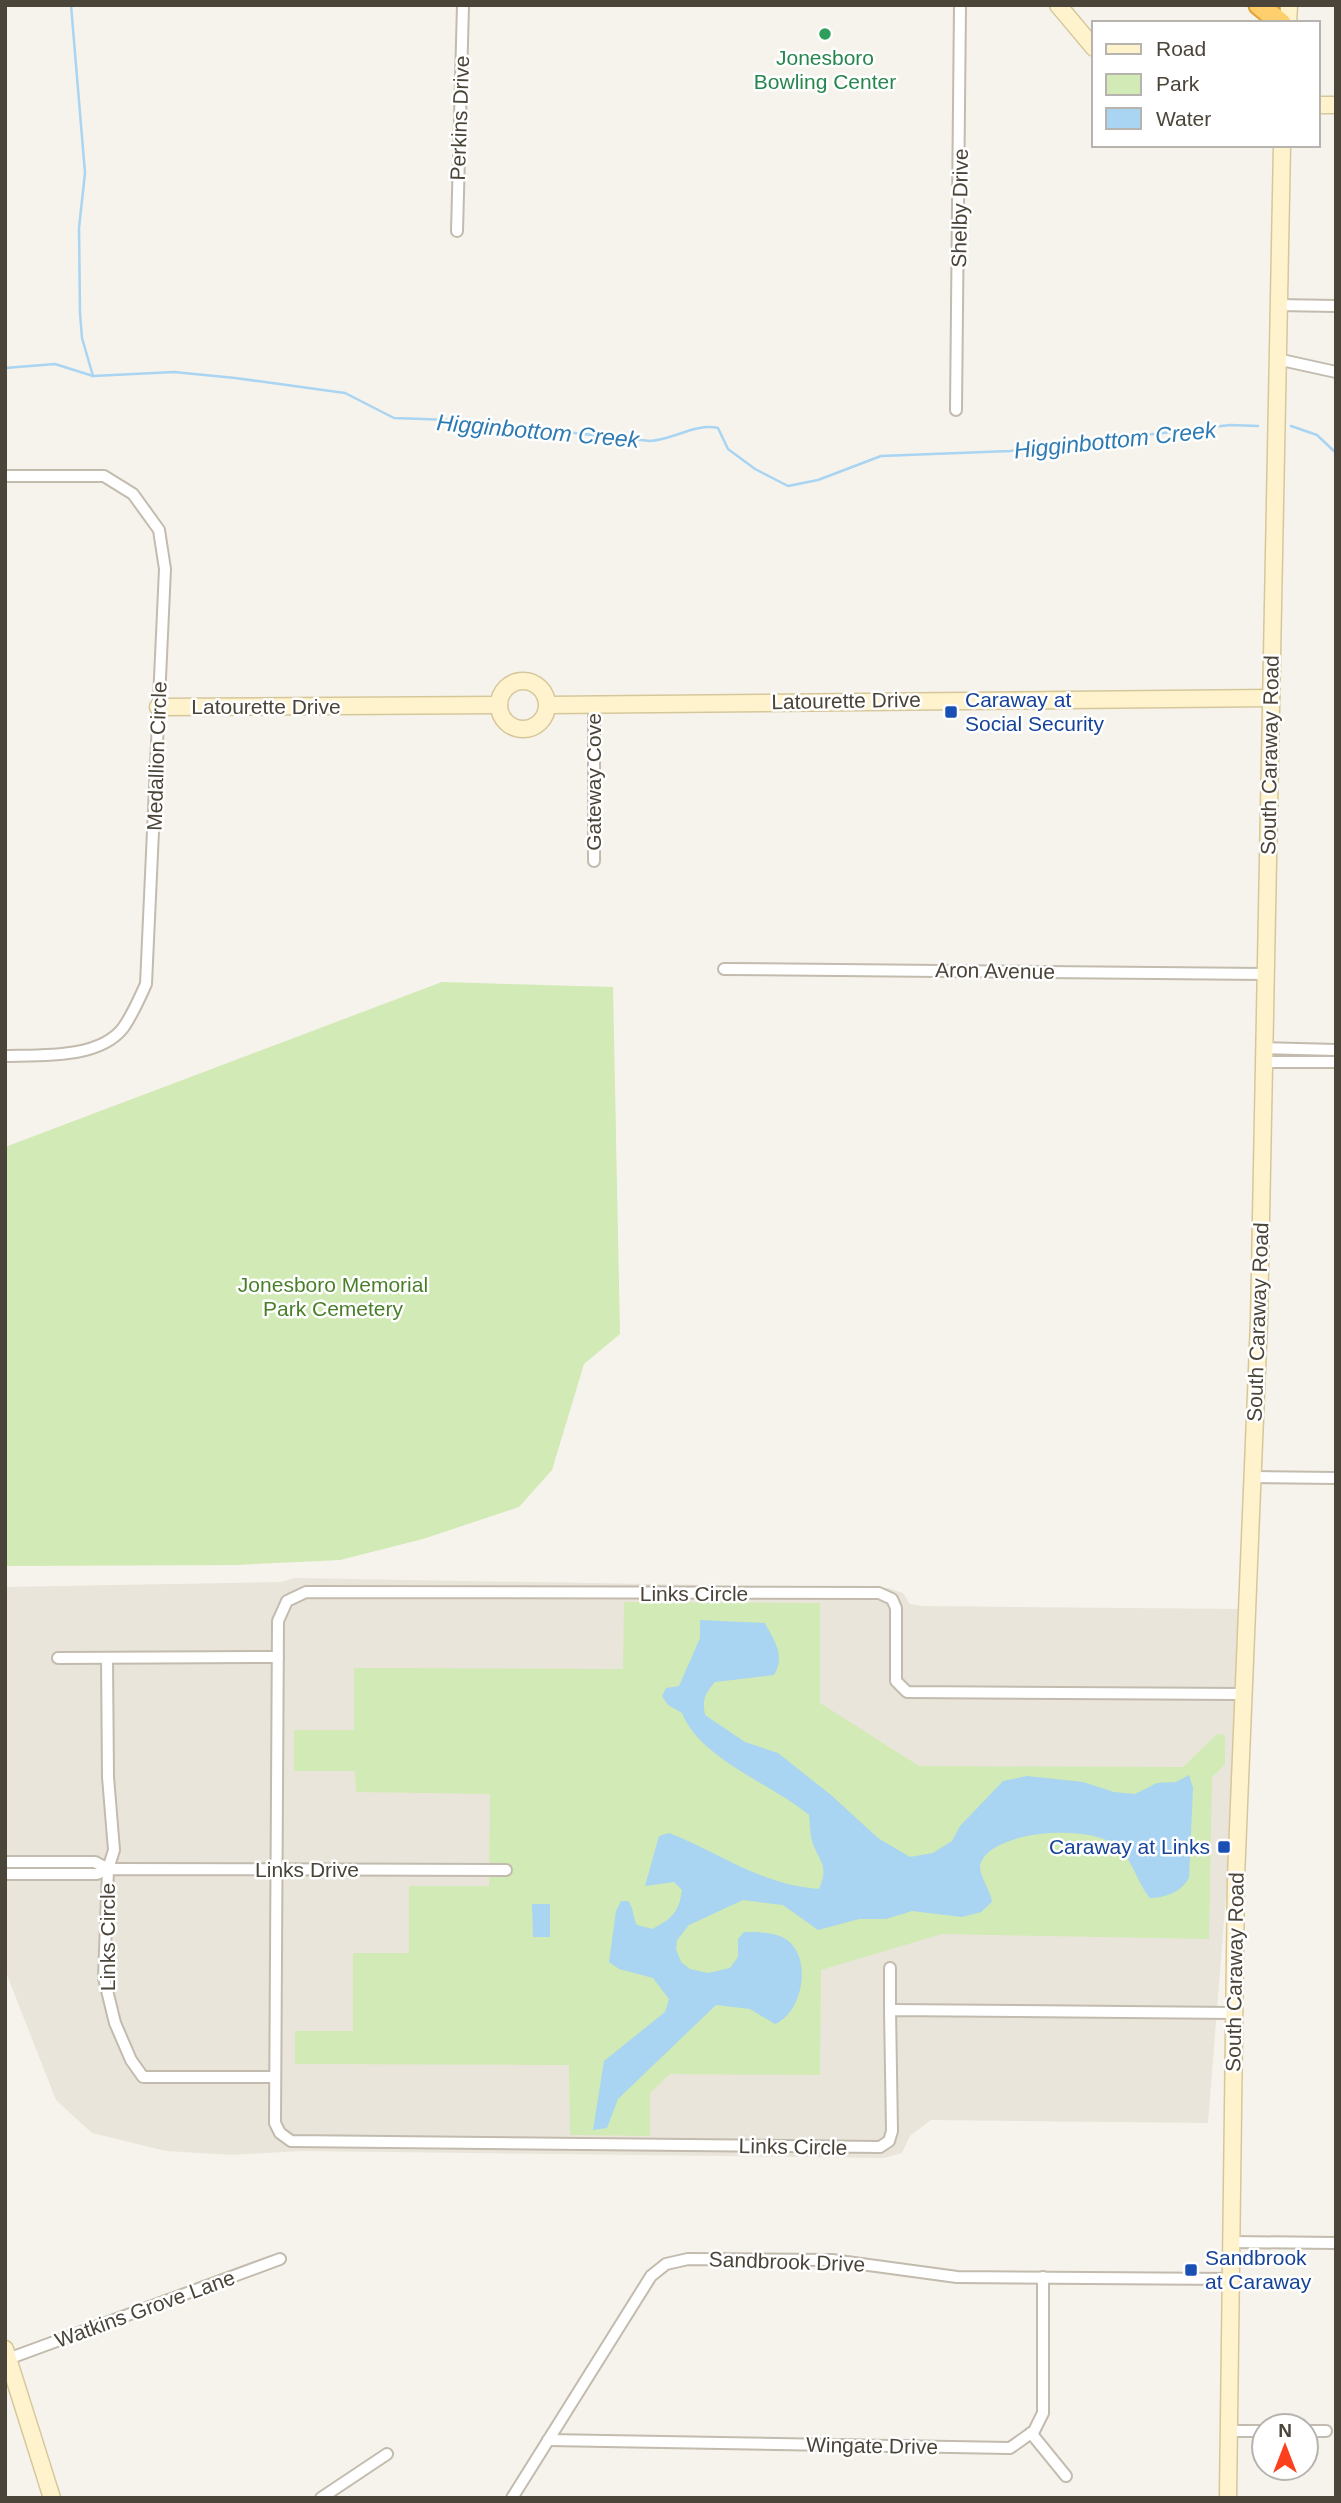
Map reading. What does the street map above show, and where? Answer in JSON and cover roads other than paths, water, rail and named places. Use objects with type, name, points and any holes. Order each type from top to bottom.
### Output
[{"type":"highway","points":[[1259,5],[1279,21]]},
{"type":"street","name":"Perkins Drive","points":[[457,231],[463,5]]},
{"type":"street","name":"Shelby Drive","points":[[957,410],[960,5]]},
{"type":"street","points":[[1058,5],[1092,46]]},
{"type":"street","name":"South Caraway Road","points":[[1228,2498],[1234,2013],[1243,1694],[1253,1477],[1264,1055],[1282,147]]},
{"type":"street","points":[[1278,305],[1336,306]]},
{"type":"street","points":[[1277,359],[1336,372]]},
{"type":"street","name":"Medallion Circle","points":[[5,476],[104,476],[133,494],[159,530],[165,569],[146,984],[121,1031],[94,1046],[71,1054],[5,1056]]},
{"type":"street","points":[[520,681],[536,684],[542,689],[548,705],[542,721],[527,729],[519,729],[505,721],[499,705],[505,689],[520,681]]},
{"type":"street","name":"Latourette Drive","points":[[548,705],[594,702],[1271,698]]},
{"type":"street","name":"Gateway Cove","points":[[594,702],[594,861]]},
{"type":"street","name":"Latourette Drive","points":[[158,707],[499,705]]},
{"type":"street","name":"Aron Avenue","points":[[724,969],[1266,974]]},
{"type":"street","points":[[1264,1055],[1336,1050]]},
{"type":"street","points":[[1264,1055],[1336,1062]]},
{"type":"street","points":[[1253,1477],[1336,1478]]},
{"type":"street","name":"Links Circle","points":[[890,2010],[892,2131],[887,2144],[874,2148],[298,2143],[285,2138],[275,2123],[275,2077],[278,1657],[281,1611],[287,1601],[306,1592],[879,1593],[892,1599],[896,1608],[896,1681],[907,1692],[1243,1694]]},
{"type":"street","points":[[58,1658],[278,1657]]},
{"type":"street","name":"Links Circle","points":[[107,1658],[108,1777],[114,1850],[108,1869],[105,1994],[137,2071],[143,2077],[275,2077]]},
{"type":"street","name":"Links Drive","points":[[5,1862],[95,1862],[108,1869]]},
{"type":"street","name":"Links Drive","points":[[5,1874],[97,1874],[108,1869],[506,1870]]},
{"type":"street","points":[[890,1968],[890,2010],[1234,2013]]},
{"type":"street","points":[[1231,2242],[1336,2243]]},
{"type":"street","name":"Watkins Grove Lane","points":[[6,2356],[280,2259]]},
{"type":"street","name":"Sandbrook Drive","points":[[512,2498],[651,2276],[677,2261],[832,2260],[871,2263],[937,2276],[1231,2279]]},
{"type":"street","points":[[1043,2277],[1043,2413],[1039,2426],[1031,2433],[1066,2476]]},
{"type":"street","points":[[6,2356],[52,2498]]},
{"type":"street","points":[[1228,2431],[1250,2431]]},
{"type":"street","points":[[1320,2431],[1326,2431]]},
{"type":"street","name":"Wingate Drive","points":[[548,2440],[1000,2450],[1023,2441],[1031,2433]]},
{"type":"street","points":[[321,2498],[387,2454]]},
{"type":"water","points":[[700,1620],[765,1623],[779,1655],[774,1675],[715,1682],[705,1697],[705,1715],[745,1742],[778,1753],[831,1795],[878,1838],[910,1857],[933,1853],[952,1841],[960,1826],[1003,1781],[1027,1776],[1083,1782],[1114,1792],[1135,1794],[1157,1783],[1176,1782],[1189,1775],[1193,1788],[1189,1878],[1182,1887],[1172,1893],[1150,1898],[1127,1857],[1115,1845],[1086,1835],[1044,1834],[1023,1837],[990,1851],[980,1866],[992,1902],[981,1912],[962,1917],[912,1911],[886,1919],[859,1919],[818,1930],[783,1905],[743,1900],[689,1925],[677,1940],[676,1949],[681,1962],[690,1969],[708,1973],[730,1968],[738,1957],[738,1939],[744,1932],[768,1933],[782,1937],[792,1945],[801,1968],[801,1982],[793,2007],[775,2024],[750,2009],[716,2005],[618,2099],[607,2128],[593,2130],[604,2061],[665,2012],[669,1999],[653,1978],[619,1969],[609,1962],[616,1911],[621,1901],[628,1901],[630,1904],[637,1925],[652,1929],[665,1922],[679,1904],[682,1890],[674,1882],[645,1886],[659,1836],[669,1833],[759,1875],[797,1886],[819,1889],[823,1875],[822,1865],[812,1841],[809,1815],[720,1757],[691,1729],[682,1713],[668,1705],[662,1696],[666,1688],[679,1686],[700,1638]]},
{"type":"water","points":[[532,1904],[550,1904],[550,1937],[533,1937]]},
{"type":"waterway","points":[[71,5],[85,173],[79,228],[80,313],[82,338],[93,376]]},
{"type":"waterway","name":"Higginbottom Creek","points":[[5,368],[55,364],[93,376],[174,372],[235,378],[345,393],[394,418],[451,420],[650,441],[701,428],[718,428],[728,449],[755,469],[788,486],[818,480],[881,456],[1010,451],[1230,425],[1258,426]]},
{"type":"waterway","name":"Higginbottom Creek","points":[[1291,426],[1317,435],[1336,453]]},
{"type":"place","name":"Jonesboro Bowling Center","points":[[825,34]]},
{"type":"place","name":"Caraway at Social Security","points":[[951,712]]},
{"type":"place","name":"Caraway at Links","points":[[1224,1847]]},
{"type":"place","name":"Sandbrook at Caraway","points":[[1191,2270]]},
{"type":"park label","name":"Jonesboro Memorial Park Cemetery","points":[[333,1297]]}]
